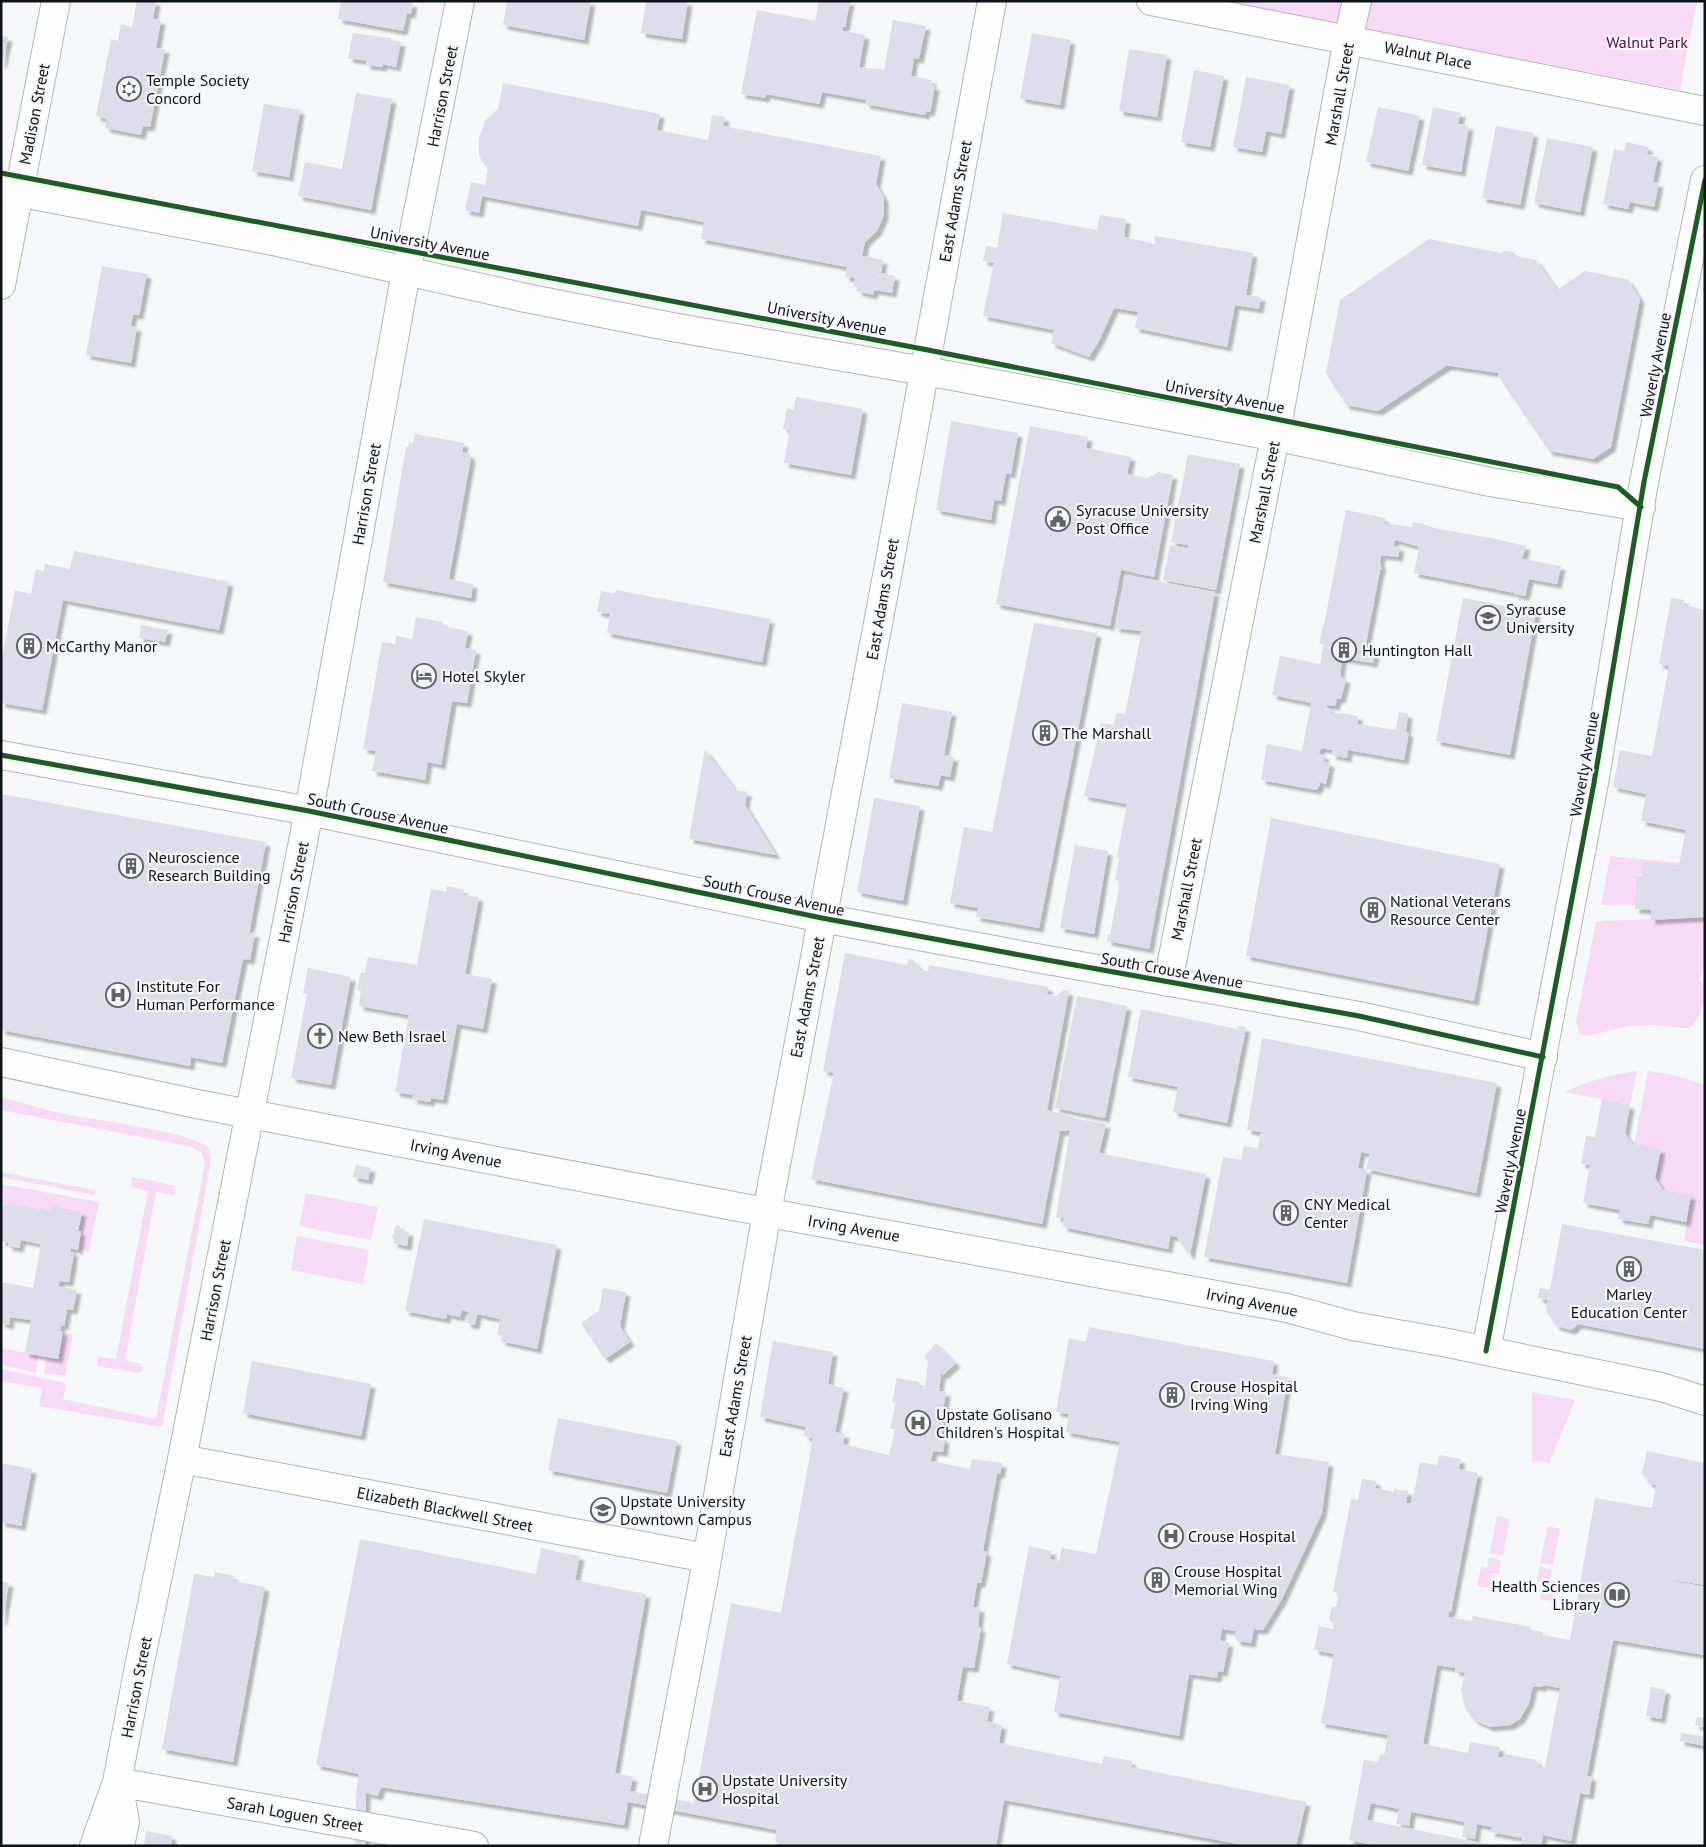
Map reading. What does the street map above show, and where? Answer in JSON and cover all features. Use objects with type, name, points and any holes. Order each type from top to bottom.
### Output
[{"type":"street","name":"Madison Street","points":[[1,286],[10,191],[56,1]]},
{"type":"street","name":"Harrison Street","points":[[94,1846],[117,1782],[182,1459],[309,811],[406,272],[460,1]]},
{"type":"street","name":"East Adams Street","points":[[653,1846],[707,1558],[767,1212],[992,1]]},
{"type":"street","name":"Walnut Place","points":[[1151,1],[1705,110]]},
{"type":"street","name":"Marshall Street","points":[[1168,982],[1275,437],[1348,39],[1357,1]]},
{"type":"street","name":"Waverly Avenue","points":[[1486,1351],[1594,783],[1644,482],[1705,180]]},
{"type":"street","name":"University Avenue","points":[[10,191],[278,242],[406,272],[672,327],[1275,437],[1490,482],[1641,507]]},
{"type":"street","name":"South Crouse Avenue","points":[[1,755],[309,811],[822,918],[1359,1016],[1542,1057]]},
{"type":"street","name":"Irving Avenue","points":[[1,1062],[197,1104],[1287,1308],[1354,1326],[1661,1387],[1705,1401]]},
{"type":"street","name":"Elizabeth Blackwell Street","points":[[182,1459],[707,1558]]},
{"type":"street","name":"Harrison Street","points":[[117,1782],[125,1822],[120,1846]]},
{"type":"street","name":"Sarah Loguen Street","points":[[117,1782],[474,1846]]},
{"type":"green space","name":"Walnut Park","points":[[1223,1],[1697,1],[1680,90]]},
{"type":"green space","points":[[1610,856],[1680,863],[1679,865],[1636,876],[1635,905],[1601,905]]},
{"type":"green space","points":[[1705,917],[1705,965],[1698,981],[1705,985],[1704,996],[1700,1013],[1690,1028],[1654,1025],[1629,1026],[1587,1036],[1580,1034],[1576,1022],[1596,922]]},
{"type":"green space","points":[[1637,1071],[1630,1105],[1565,1092],[1600,1078]]},
{"type":"green space","points":[[1648,1071],[1673,1075],[1705,1085],[1705,1245],[1684,1241],[1691,1195],[1663,1190],[1655,1178],[1661,1149],[1634,1145]]},
{"type":"green space","points":[[1,1097],[64,1114],[140,1127],[184,1137],[199,1142],[208,1148],[210,1162],[208,1178],[162,1427],[39,1406],[42,1388],[1,1381],[1,1369],[61,1382],[66,1385],[63,1399],[156,1419],[205,1163],[202,1153],[193,1147],[1,1110]]},
{"type":"green space","points":[[1,1172],[95,1190],[95,1195],[1,1177]]},
{"type":"green space","points":[[134,1177],[172,1185],[176,1191],[174,1195],[156,1192],[125,1360],[140,1364],[142,1370],[138,1373],[98,1366],[97,1364],[98,1357],[116,1359],[148,1191],[132,1187],[131,1179]]},
{"type":"green space","points":[[1,1184],[99,1202],[89,1251],[78,1250],[81,1231],[78,1231],[82,1212],[52,1207],[52,1211],[8,1204],[7,1206],[1,1205]]},
{"type":"green space","points":[[306,1193],[378,1207],[371,1240],[299,1226]]},
{"type":"green space","points":[[297,1236],[369,1250],[363,1284],[291,1270]]},
{"type":"green space","points":[[63,1333],[73,1334],[65,1376],[44,1373],[47,1357],[58,1359]]},
{"type":"green space","points":[[1,1345],[4,1349],[39,1355],[36,1373],[1,1364]]},
{"type":"green space","points":[[1532,1392],[1575,1400],[1549,1464],[1532,1461]]},
{"type":"green space","points":[[1497,1516],[1510,1519],[1503,1555],[1490,1553]]},
{"type":"green space","points":[[1548,1526],[1560,1529],[1553,1565],[1540,1563]]},
{"type":"green space","points":[[1489,1557],[1501,1560],[1499,1574],[1493,1573],[1489,1588],[1477,1586],[1481,1567],[1487,1568]]},
{"type":"green space","points":[[1540,1567],[1552,1570],[1550,1580],[1556,1582],[1552,1601],[1540,1599],[1544,1583],[1537,1581]]},
{"type":"building","name":"Temple Society Concord","points":[[137,1],[156,1],[153,19],[161,20],[156,48],[165,49],[150,127],[143,126],[141,135],[105,128],[107,119],[96,116],[111,39],[118,41],[121,24],[132,27]]},
{"type":"building","points":[[341,1],[402,1],[413,3],[411,14],[407,13],[403,31],[338,19]]},
{"type":"building","points":[[507,1],[591,1],[584,40],[503,25]]},
{"type":"building","points":[[646,1],[688,1],[682,39],[641,33]]},
{"type":"building","points":[[819,1],[850,1],[843,31],[865,35],[859,67],[884,70],[893,20],[926,26],[919,59],[914,58],[911,76],[932,80],[931,85],[935,86],[930,112],[926,111],[925,115],[865,104],[866,100],[822,92],[819,104],[766,94],[765,98],[741,94],[757,10],[815,21]]},
{"type":"building","points":[[353,33],[391,38],[391,40],[401,42],[396,67],[383,64],[383,67],[366,65],[367,61],[348,58]]},
{"type":"building","points":[[1032,33],[1071,40],[1060,105],[1020,98]]},
{"type":"building","points":[[1,36],[8,37],[2,65],[1,65]]},
{"type":"building","points":[[1129,49],[1167,55],[1157,117],[1119,111]]},
{"type":"building","points":[[1194,70],[1224,76],[1210,147],[1181,142]]},
{"type":"building","points":[[1246,77],[1290,85],[1281,134],[1266,131],[1262,152],[1233,147]]},
{"type":"building","points":[[503,83],[660,114],[657,130],[708,140],[712,115],[725,117],[723,126],[881,156],[876,184],[884,198],[884,215],[877,231],[865,242],[862,256],[883,260],[881,272],[877,272],[895,276],[892,293],[874,290],[873,295],[857,291],[858,287],[853,286],[855,278],[845,277],[847,267],[701,239],[704,222],[641,210],[638,226],[482,196],[479,213],[465,210],[471,182],[485,185],[488,170],[479,156],[479,138],[485,121],[498,109]]},
{"type":"building","points":[[356,93],[392,99],[371,210],[298,196],[305,162],[342,169]]},
{"type":"building","points":[[264,104],[300,110],[289,177],[252,171]]},
{"type":"building","points":[[1378,107],[1420,116],[1408,171],[1366,162]]},
{"type":"building","points":[[1433,107],[1461,113],[1458,124],[1469,126],[1461,172],[1422,165]]},
{"type":"building","points":[[1496,126],[1534,133],[1520,205],[1482,198]]},
{"type":"building","points":[[1547,138],[1593,147],[1580,212],[1534,203]]},
{"type":"building","points":[[1626,142],[1648,147],[1647,154],[1658,157],[1653,182],[1659,183],[1654,207],[1630,202],[1628,209],[1603,204],[1614,149],[1624,151]]},
{"type":"building","points":[[1003,213],[1097,230],[1100,215],[1126,219],[1124,237],[1155,244],[1155,236],[1253,253],[1246,295],[1261,297],[1259,309],[1235,305],[1227,347],[1135,328],[1138,312],[1114,308],[1099,341],[1089,357],[1051,343],[1054,330],[983,316],[994,263],[983,261],[986,246],[997,248]]},
{"type":"building","points":[[1429,239],[1501,253],[1505,251],[1513,252],[1516,256],[1536,260],[1557,290],[1585,271],[1629,281],[1640,299],[1611,447],[1593,459],[1549,451],[1498,376],[1498,373],[1446,366],[1378,411],[1346,405],[1326,373],[1340,300]]},
{"type":"building","points":[[102,266],[147,274],[139,315],[133,314],[131,326],[137,327],[131,363],[86,355]]},
{"type":"building","points":[[796,397],[863,409],[851,475],[784,463],[790,430],[783,429],[787,408],[794,410]]},
{"type":"building","points":[[951,421],[1018,433],[1011,474],[1006,473],[1001,501],[994,500],[991,520],[936,510]]},
{"type":"building","points":[[1030,426],[1088,437],[1086,448],[1131,457],[1127,474],[1148,478],[1159,472],[1173,475],[1154,577],[1121,570],[1110,626],[996,604]]},
{"type":"building","points":[[415,434],[464,443],[462,452],[470,454],[471,458],[449,579],[473,584],[471,598],[383,582],[406,447],[408,447],[409,442],[413,443]]},
{"type":"building","points":[[1188,454],[1240,464],[1216,590],[1163,580],[1170,545],[1188,549],[1188,545],[1171,542]]},
{"type":"building","name":"Huntington Hall","points":[[1346,510],[1385,518],[1383,523],[1412,527],[1413,522],[1434,528],[1526,546],[1522,559],[1561,566],[1557,584],[1529,579],[1525,596],[1414,573],[1419,548],[1395,540],[1394,546],[1400,547],[1398,557],[1381,555],[1382,569],[1380,570],[1365,649],[1366,652],[1375,654],[1373,663],[1342,658],[1340,677],[1346,679],[1341,699],[1337,699],[1335,706],[1327,705],[1327,707],[1332,710],[1331,714],[1341,713],[1358,716],[1358,724],[1394,730],[1396,730],[1399,712],[1408,714],[1406,732],[1409,733],[1404,760],[1348,750],[1347,758],[1332,755],[1332,750],[1321,748],[1319,754],[1325,755],[1323,761],[1330,763],[1326,784],[1319,782],[1320,785],[1316,790],[1261,780],[1267,744],[1302,751],[1311,703],[1272,695],[1280,656],[1320,664],[1324,644],[1319,644]]},
{"type":"building","name":"McCarthy Manor","points":[[74,551],[229,582],[219,630],[63,600],[42,710],[1,703],[1,662],[15,590],[31,594],[36,569],[44,571],[45,564],[70,569]]},
{"type":"building","points":[[1125,575],[1215,592],[1149,949],[1107,941],[1108,934],[1110,935],[1120,881],[1115,880],[1119,858],[1117,857],[1127,804],[1084,796],[1101,723],[1114,725],[1116,713],[1125,714],[1140,640],[1141,631],[1115,628]]},
{"type":"building","points":[[616,590],[770,619],[762,662],[607,633],[610,614],[597,612],[601,591],[615,594]]},
{"type":"building","points":[[1463,598],[1536,612],[1510,755],[1436,741]]},
{"type":"building","points":[[1671,598],[1684,600],[1683,605],[1705,610],[1705,917],[1651,920],[1651,910],[1635,909],[1636,876],[1642,876],[1643,862],[1679,865],[1686,830],[1641,821],[1646,794],[1613,787],[1620,750],[1652,756],[1669,666],[1659,664]]},
{"type":"building","name":"Hotel Skyler","points":[[416,617],[443,622],[442,626],[468,631],[465,648],[476,650],[467,703],[452,701],[441,765],[428,762],[425,780],[372,771],[376,751],[363,749],[382,642],[395,644],[396,636],[412,639]]},
{"type":"building","name":"The Marshall","points":[[1034,623],[1097,633],[1039,928],[976,917],[978,908],[950,903],[964,827],[992,832]]},
{"type":"building","points":[[141,625],[168,630],[165,642],[139,638]]},
{"type":"building","points":[[902,703],[952,712],[944,755],[954,757],[950,777],[941,775],[938,786],[889,778]]},
{"type":"building","points":[[705,749],[735,790],[747,792],[745,805],[776,855],[689,839]]},
{"type":"building","points":[[1,794],[266,842],[249,934],[255,932],[250,960],[243,959],[222,1063],[191,1057],[190,1066],[1,1030]]},
{"type":"building","points":[[874,798],[920,806],[903,901],[857,892]]},
{"type":"building","name":"National Veterans Resource Center","points":[[1271,818],[1500,864],[1474,1001],[1246,956]]},
{"type":"building","points":[[1075,845],[1108,851],[1094,934],[1060,928]]},
{"type":"building","points":[[447,886],[464,890],[463,895],[479,897],[465,974],[492,979],[483,1029],[457,1024],[443,1100],[431,1098],[430,1102],[412,1099],[413,1095],[395,1092],[409,1015],[359,1006],[361,991],[357,990],[361,972],[365,973],[368,957],[417,965],[431,889],[446,892]]},
{"type":"building","points":[[845,953],[907,965],[908,959],[913,960],[920,970],[928,971],[929,965],[1048,987],[1047,994],[1056,996],[1064,990],[1069,991],[1047,1110],[1073,1116],[1073,1118],[1106,1124],[1099,1153],[1206,1174],[1190,1256],[1177,1237],[1170,1236],[1168,1249],[1063,1227],[1064,1218],[1056,1217],[1070,1131],[1060,1131],[1042,1224],[811,1179],[834,1073],[823,1071]]},
{"type":"building","name":"New Beth Israel","points":[[308,968],[351,977],[331,1085],[291,1078],[307,994],[303,994]]},
{"type":"building","points":[[1077,996],[1127,1006],[1105,1118],[1055,1108]]},
{"type":"building","points":[[1141,1009],[1237,1029],[1237,1026],[1246,1027],[1227,1123],[1173,1112],[1178,1087],[1128,1077]]},
{"type":"building","points":[[1262,1038],[1497,1083],[1476,1193],[1366,1169],[1370,1154],[1361,1152],[1358,1168],[1367,1170],[1347,1283],[1204,1257],[1223,1157],[1241,1160],[1244,1146],[1258,1148],[1261,1132],[1247,1130]]},
{"type":"building","points":[[1602,1099],[1630,1105],[1625,1133],[1632,1144],[1661,1149],[1655,1178],[1663,1190],[1691,1195],[1686,1222],[1650,1215],[1648,1224],[1618,1219],[1620,1210],[1583,1203],[1590,1165],[1581,1164],[1586,1136],[1595,1137]]},
{"type":"building","points":[[356,1165],[371,1168],[368,1180],[353,1177]]},
{"type":"building","points":[[8,1203],[52,1211],[52,1206],[82,1212],[78,1231],[81,1231],[78,1250],[71,1248],[71,1252],[74,1252],[69,1282],[60,1281],[58,1286],[77,1290],[73,1310],[67,1309],[64,1326],[61,1325],[60,1331],[63,1331],[58,1359],[25,1353],[31,1320],[10,1317],[9,1325],[1,1323],[1,1282],[33,1288],[41,1244],[21,1240],[19,1248],[8,1246],[8,1243],[1,1241],[1,1205],[7,1206]]},
{"type":"building","points":[[424,1219],[557,1245],[537,1349],[501,1341],[502,1336],[497,1335],[500,1319],[477,1314],[475,1325],[466,1323],[469,1312],[462,1310],[460,1317],[447,1314],[446,1319],[405,1311]]},
{"type":"building","name":"Marley Education Center","points":[[1562,1224],[1705,1250],[1705,1349],[1578,1324],[1571,1330],[1556,1326],[1546,1310],[1548,1300],[1538,1298],[1540,1288],[1550,1290]]},
{"type":"building","points":[[396,1225],[400,1226],[400,1230],[409,1232],[407,1246],[393,1243],[394,1239],[392,1238]]},
{"type":"building","points":[[603,1288],[626,1292],[620,1326],[630,1342],[605,1359],[581,1323],[599,1311]]},
{"type":"building","name":"Crouse Hospital","points":[[1089,1327],[1274,1361],[1272,1374],[1288,1377],[1275,1454],[1329,1462],[1322,1513],[1282,1599],[1263,1630],[1254,1629],[1251,1643],[1237,1641],[1236,1631],[1222,1629],[1220,1640],[1229,1643],[1223,1672],[1218,1671],[1217,1678],[1189,1674],[1179,1736],[1054,1712],[1061,1672],[1060,1676],[1007,1664],[1029,1546],[1052,1551],[1050,1559],[1059,1561],[1062,1548],[1096,1554],[1120,1442],[1066,1432],[1069,1414],[1056,1412],[1069,1338],[1086,1342]]},
{"type":"building","points":[[773,1341],[833,1352],[828,1384],[844,1388],[835,1432],[845,1434],[843,1444],[889,1455],[895,1429],[890,1429],[896,1403],[892,1402],[897,1378],[919,1382],[919,1387],[925,1388],[928,1361],[924,1357],[936,1343],[956,1363],[943,1375],[941,1373],[939,1391],[946,1392],[942,1418],[945,1418],[941,1438],[945,1439],[943,1452],[933,1451],[931,1461],[970,1469],[972,1459],[1002,1463],[1000,1474],[997,1474],[983,1551],[987,1552],[981,1583],[977,1583],[973,1607],[980,1608],[978,1627],[981,1628],[974,1668],[963,1667],[957,1701],[990,1707],[987,1721],[1002,1725],[999,1743],[1102,1764],[1104,1756],[1132,1761],[1131,1767],[1306,1802],[1296,1846],[1249,1846],[1004,1800],[996,1846],[784,1846],[775,1841],[777,1830],[628,1802],[624,1825],[381,1787],[378,1796],[366,1793],[365,1846],[355,1846],[356,1792],[359,1774],[316,1765],[360,1539],[536,1574],[541,1548],[580,1556],[575,1580],[646,1594],[615,1773],[633,1777],[630,1791],[694,1803],[731,1603],[781,1613],[813,1438],[804,1436],[806,1427],[760,1417]]},
{"type":"building","points":[[252,1361],[371,1384],[361,1436],[243,1413]]},
{"type":"building","points":[[558,1418],[677,1441],[667,1493],[548,1470]]},
{"type":"building","points":[[1647,1451],[1705,1463],[1705,1585],[1659,1578],[1705,1587],[1705,1655],[1613,1640],[1587,1776],[1592,1777],[1589,1795],[1580,1793],[1571,1841],[1543,1835],[1541,1846],[1521,1846],[1522,1838],[1490,1832],[1492,1827],[1477,1824],[1475,1839],[1462,1837],[1465,1822],[1411,1812],[1409,1826],[1396,1824],[1399,1809],[1371,1803],[1367,1820],[1497,1846],[1378,1846],[1349,1840],[1364,1760],[1378,1762],[1380,1754],[1384,1755],[1388,1735],[1321,1723],[1334,1654],[1314,1650],[1319,1626],[1333,1629],[1334,1622],[1329,1621],[1332,1606],[1336,1607],[1339,1593],[1333,1592],[1351,1499],[1358,1500],[1362,1479],[1376,1481],[1375,1488],[1393,1492],[1394,1489],[1408,1491],[1406,1503],[1412,1504],[1420,1462],[1437,1465],[1439,1455],[1461,1459],[1459,1469],[1478,1473],[1451,1612],[1449,1611],[1448,1617],[1472,1621],[1473,1616],[1531,1627],[1530,1630],[1543,1632],[1543,1635],[1570,1640],[1595,1498],[1652,1508],[1656,1485],[1650,1484],[1642,1474]],"holes":[[[1437,1665],[1455,1668],[1455,1671],[1465,1673],[1461,1690],[1465,1708],[1474,1720],[1490,1727],[1510,1725],[1520,1719],[1529,1703],[1533,1686],[1542,1687],[1543,1685],[1560,1688],[1545,1767],[1540,1767],[1536,1760],[1505,1754],[1505,1758],[1498,1757],[1500,1747],[1470,1742],[1468,1753],[1423,1744]]]},
{"type":"building","points":[[1,1463],[32,1469],[21,1526],[1,1522]]},
{"type":"building","points":[[215,1572],[234,1576],[233,1581],[265,1587],[233,1762],[162,1749],[194,1574],[214,1577]]},
{"type":"building","points":[[1,1581],[9,1583],[2,1622],[1,1622]]},
{"type":"building","points":[[1651,1687],[1666,1690],[1661,1719],[1646,1716]]},
{"type":"building","points":[[1697,1717],[1705,1718],[1705,1727],[1695,1725]]},
{"type":"building","points":[[1681,1733],[1705,1737],[1705,1746],[1680,1741]]},
{"type":"building","points":[[146,1831],[172,1836],[171,1846],[144,1846]]},
{"type":"cycle path","points":[[1,173],[928,350],[1618,487],[1641,507]]},
{"type":"cycle path","points":[[1486,1351],[1594,783],[1644,482],[1705,180]]},
{"type":"cycle path","points":[[1,755],[309,811],[822,918],[1359,1016],[1543,1057]]},
{"type":"place","name":"Temple Society Concord","points":[[129,89]]},
{"type":"place","name":"Syracuse University Post Office","points":[[1058,519]]},
{"type":"place","name":"Syracuse University","points":[[1488,618]]},
{"type":"place","name":"McCarthy Manor","points":[[29,646]]},
{"type":"place","name":"Huntington Hall","points":[[1344,650]]},
{"type":"place","name":"Hotel Skyler","points":[[424,676]]},
{"type":"place","name":"The Marshall","points":[[1045,733]]},
{"type":"place","name":"Neuroscience Research Building","points":[[131,866]]},
{"type":"place","name":"National Veterans Resource Center","points":[[1373,910]]},
{"type":"place","name":"Institute For Human Performance","points":[[118,995]]},
{"type":"place","name":"New Beth Israel","points":[[320,1036]]},
{"type":"place","name":"CNY Medical Center","points":[[1286,1213]]},
{"type":"place","name":"Marley Education Center","points":[[1629,1269]]},
{"type":"place","name":"Crouse Hospital Irving Wing","points":[[1172,1395]]},
{"type":"place","name":"Upstate Golisano Children's Hospital","points":[[918,1423]]},
{"type":"place","name":"Upstate University Downtown Campus","points":[[603,1510]]},
{"type":"place","name":"Crouse Hospital","points":[[1171,1536]]},
{"type":"place","name":"Crouse Hospital Memorial Wing","points":[[1157,1580]]},
{"type":"place","name":"Health Sciences Library","points":[[1617,1595]]},
{"type":"place","name":"Upstate University Hospital","points":[[705,1789]]}]
